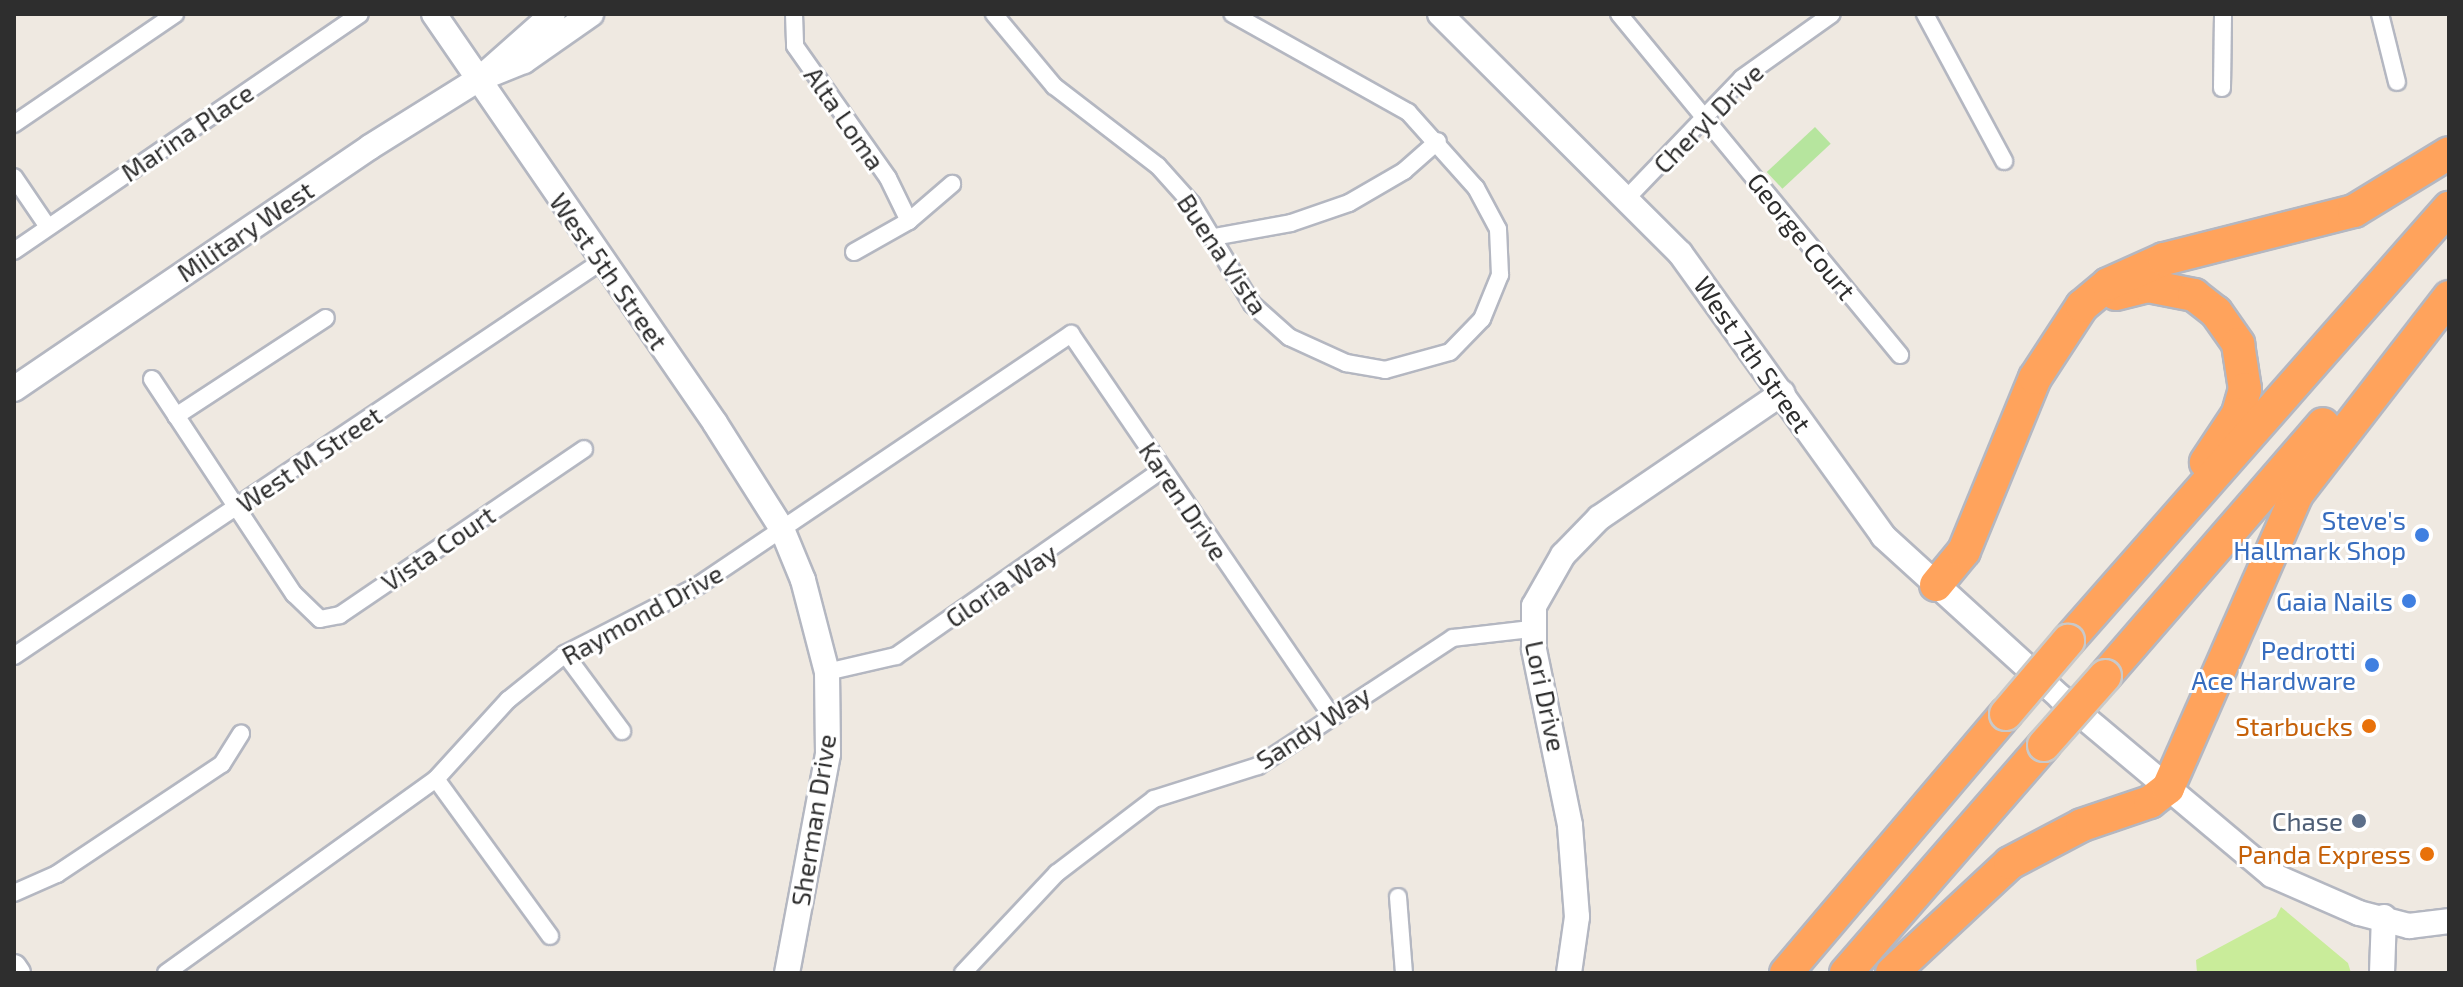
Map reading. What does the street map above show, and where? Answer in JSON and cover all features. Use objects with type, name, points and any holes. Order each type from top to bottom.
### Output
[{"type":"highway","points":[[1936,585],[1964,551],[2035,378],[2073,321],[2108,284],[2137,269],[2354,211],[2449,153]]},
{"type":"highway","points":[[1786,973],[2068,641],[2449,208]]},
{"type":"highway","points":[[1846,973],[2449,278]]},
{"type":"highway","points":[[2073,321],[2127,290],[2171,287],[2216,312],[2245,366],[2238,414],[2134,566]]},
{"type":"highway","points":[[1892,973],[2010,863],[2082,825],[2150,802],[2168,788],[2297,494],[2449,297]]},
{"type":"street","points":[[14,124],[175,14]]},
{"type":"street","name":"Marina Place","points":[[14,251],[360,14]]},
{"type":"street","name":"West 5th Street","points":[[434,14],[782,529]]},
{"type":"street","name":"Military West","points":[[14,389],[479,79],[553,14]]},
{"type":"street","name":"Military West","points":[[479,79],[524,61],[591,14]]},
{"type":"street","name":"Alta Loma","points":[[794,14],[795,46],[888,178],[909,221]]},
{"type":"street","name":"Buena Vista","points":[[994,14],[1054,86],[1158,166],[1214,237],[1252,304],[1289,337],[1367,367],[1430,362],[1450,352],[1482,319],[1493,298],[1502,252],[1491,210],[1438,141],[1391,100],[1233,14]]},
{"type":"street","name":"West 7th Street","points":[[1440,14],[1627,198],[1718,300],[1859,507],[1936,585],[2061,698],[2272,875],[2318,899],[2409,926],[2449,921]]},
{"type":"street","name":"George Court","points":[[1619,14],[1706,115],[1900,355]]},
{"type":"street","name":"Cheryl Drive","points":[[1627,198],[1759,64],[1832,14]]},
{"type":"street","points":[[1925,14],[2004,161]]},
{"type":"street","points":[[2222,88],[2223,14]]},
{"type":"street","points":[[2380,14],[2397,82]]},
{"type":"street","points":[[1214,237],[1291,223],[1349,203],[1404,171],[1438,141]]},
{"type":"street","points":[[14,177],[48,227]]},
{"type":"street","points":[[854,252],[909,221],[952,184]]},
{"type":"street","name":"West M Street","points":[[14,656],[602,261]]},
{"type":"street","points":[[176,416],[326,318]]},
{"type":"street","name":"Karen Drive","points":[[1023,365],[1071,334],[1332,716]]},
{"type":"street","name":"Raymond Drive","points":[[166,973],[436,779],[508,700],[565,654],[699,585],[1023,365]]},
{"type":"street","points":[[152,379],[236,508]]},
{"type":"street","name":"Lori Drive","points":[[1569,973],[1577,917],[1570,825],[1531,629],[1548,577],[1582,533],[1782,393]]},
{"type":"street","name":"Vista Court","points":[[236,508],[294,594],[320,619],[340,615],[584,449]]},
{"type":"street","name":"Gloria Way","points":[[827,672],[896,656],[1162,470]]},
{"type":"street","name":"Sherman Drive","points":[[782,529],[818,624],[827,672],[828,754],[787,973]]},
{"type":"street","name":"Sandy Way","points":[[963,973],[1057,873],[1154,799],[1258,766],[1453,638],[1531,629]]},
{"type":"street","points":[[565,654],[622,731]]},
{"type":"street","points":[[14,893],[57,874],[222,764],[241,734]]},
{"type":"street","points":[[436,779],[550,936]]},
{"type":"street","points":[[1398,897],[1404,973]]},
{"type":"street","points":[[2382,973],[2384,917],[2449,905]]},
{"type":"street","points":[[14,967],[18,973]]},
{"type":"green space","points":[[1815,127],[1831,144],[1782,189],[1767,172]]},
{"type":"green space","points":[[2281,907],[2348,963],[2351,973],[2197,973],[2196,960],[2276,917]]},
{"type":"place","name":"Steve's Hallmark Shop","points":[[2422,535]]},
{"type":"place","name":"Gaia Nails","points":[[2409,601]]},
{"type":"place","name":"Pedrotti Ace Hardware","points":[[2372,665]]},
{"type":"place","name":"Starbucks","points":[[2369,726]]},
{"type":"place","name":"Chase","points":[[2359,821]]},
{"type":"place","name":"Panda Express","points":[[2427,854]]}]
